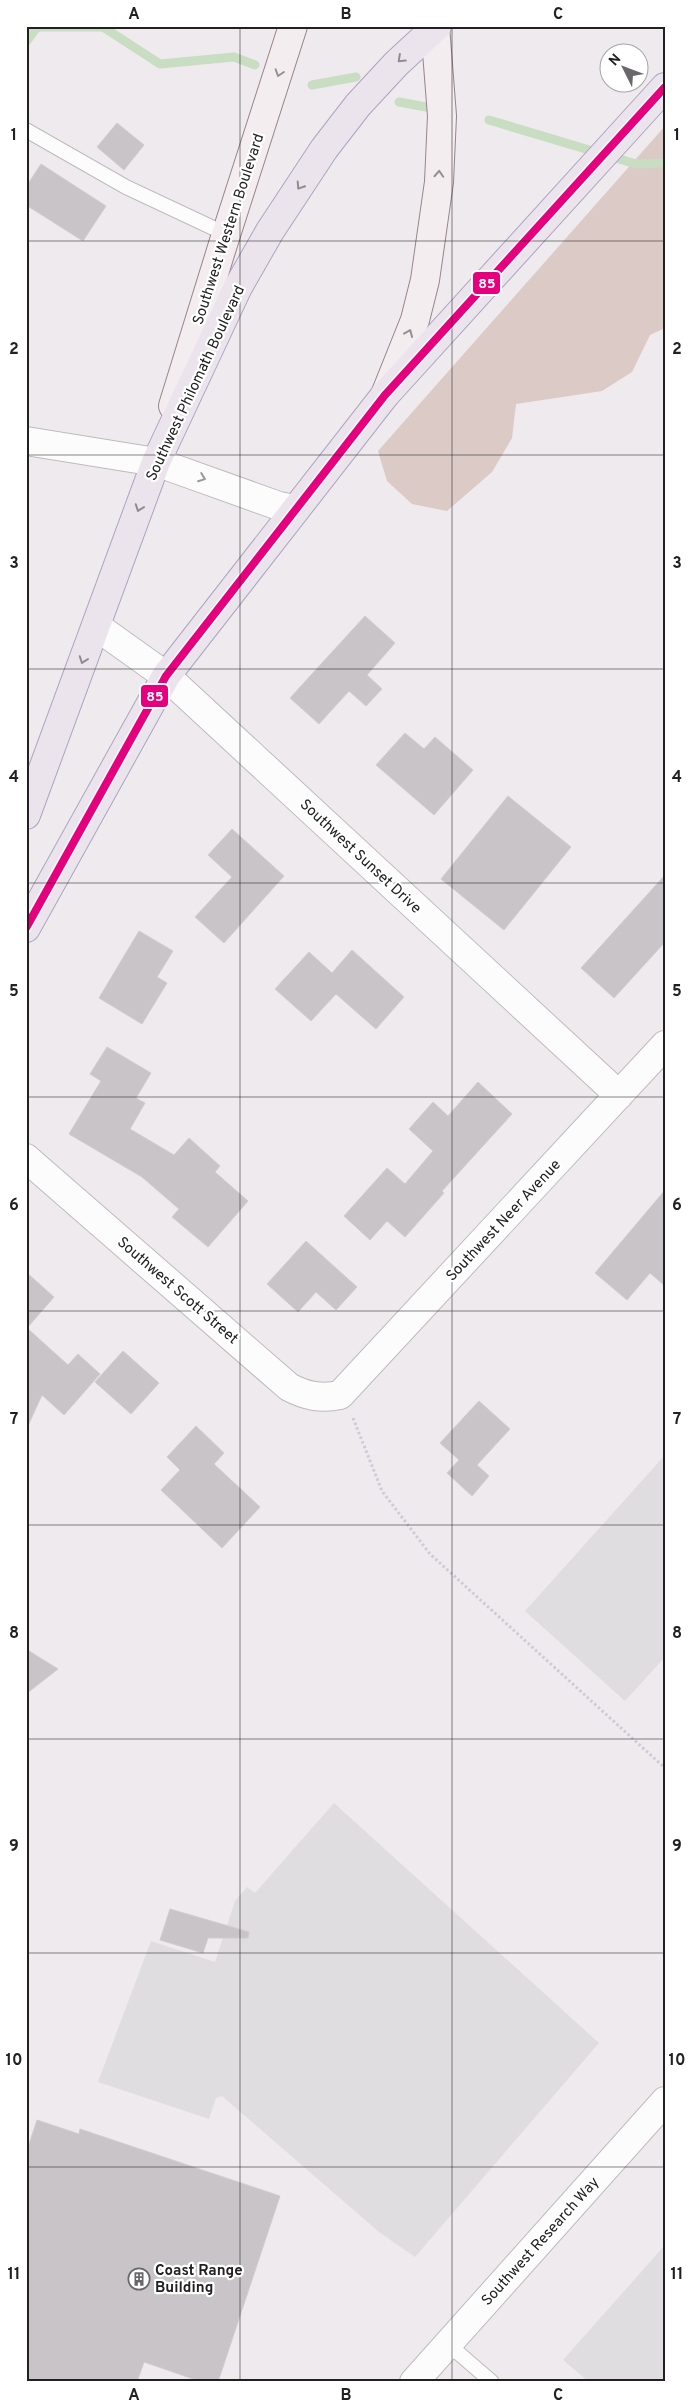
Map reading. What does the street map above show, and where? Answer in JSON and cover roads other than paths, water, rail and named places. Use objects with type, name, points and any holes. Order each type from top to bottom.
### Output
[{"type":"highway","name":"Southwest Philomath Boulevard","points":[[27,813],[156,462],[238,287],[270,231],[324,150],[358,105],[396,64],[436,27]]},
{"type":"highway","points":[[26,928],[166,676],[385,395],[665,87]]},
{"type":"main road","name":"Southwest Western Boulevard","points":[[156,462],[226,234],[293,26]]},
{"type":"main road","points":[[385,395],[415,320],[425,280],[439,182],[442,116],[436,27]]},
{"type":"street","points":[[26,441],[156,462],[279,506],[295,509]]},
{"type":"street","name":"Southwest Sunset Drive","points":[[96,626],[166,676],[620,1095]]},
{"type":"street","name":"Southwest Neer Avenue","points":[[340,1395],[665,1045]]},
{"type":"street","name":"Southwest Scott Street","points":[[26,1158],[289,1387],[302,1394],[318,1397],[340,1395]]},
{"type":"street","name":"Southwest Research Way","points":[[414,2382],[665,2101]]},
{"type":"lane","points":[[26,130],[126,187],[226,234]]},
{"type":"lane","points":[[448,2344],[492,2382]]},
{"type":"waterway","points":[[26,42],[37,27],[103,27],[160,64],[234,57],[255,65]]},
{"type":"waterway","points":[[312,85],[356,77]]},
{"type":"waterway","points":[[399,102],[426,107]]},
{"type":"waterway","points":[[489,120],[636,164],[665,163]]},
{"type":"place","name":"Coast Range Building","points":[[139,2279]]}]
